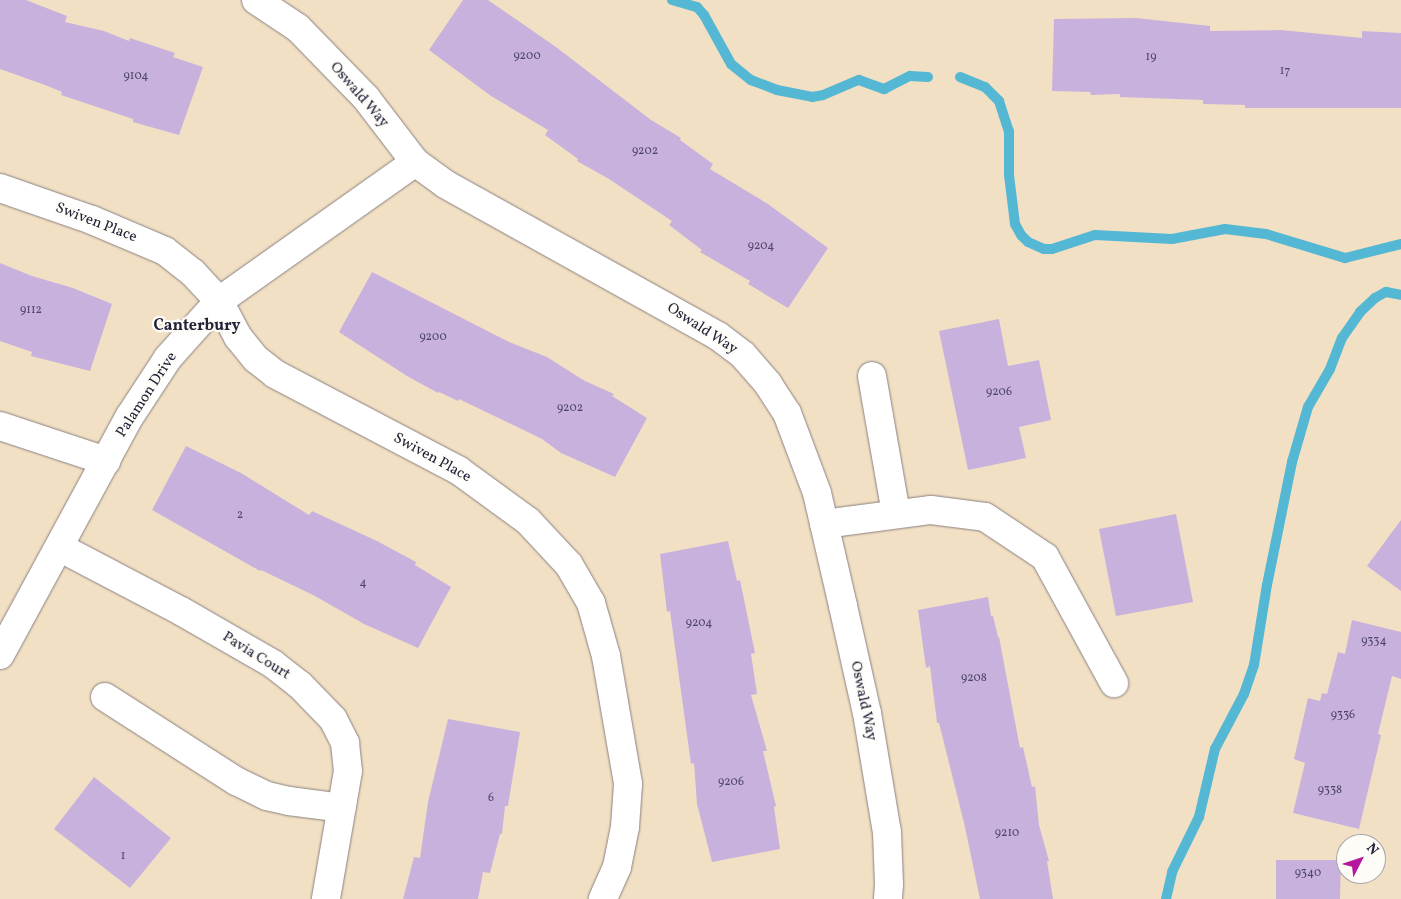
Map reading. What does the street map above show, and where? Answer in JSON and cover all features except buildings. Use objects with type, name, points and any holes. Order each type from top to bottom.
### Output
[{"type":"street","name":"Oswald Way","points":[[256,0],[298,28],[366,98],[415,162],[445,184],[680,312],[718,336],[743,355],[768,384],[787,413],[816,493],[824,524],[867,713],[887,832],[890,884],[888,899]]},
{"type":"street","name":"Palamon Drive","points":[[0,655],[130,416],[168,358],[219,301],[415,162]]},
{"type":"street","name":"Swiven Place","points":[[0,188],[101,223],[166,251],[193,273],[219,301],[238,337],[256,359],[275,374],[458,470],[528,521],[569,564],[591,603],[606,656],[628,784],[625,827],[617,867],[603,899]]},
{"type":"street","points":[[872,376],[896,514]]},
{"type":"street","points":[[0,426],[106,461]]},
{"type":"street","points":[[824,524],[931,510],[985,517],[1045,557],[1114,683]]},
{"type":"street","name":"Pavia Court","points":[[58,548],[181,611],[273,664],[300,685],[333,718],[345,743],[348,771],[326,899]]},
{"type":"street","points":[[106,697],[236,781],[267,796],[342,808]]},
{"type":"waterway","points":[[672,0],[697,7],[704,15],[731,64],[751,80],[777,90],[812,97],[823,95],[859,80],[884,89],[910,76],[928,77]]},
{"type":"waterway","points":[[960,77],[985,87],[999,101],[1009,131],[1009,175],[1015,224],[1021,235],[1028,242],[1044,249],[1052,249],[1095,235],[1172,239],[1225,229],[1266,234],[1345,258],[1401,244]]},
{"type":"waterway","points":[[1166,899],[1172,872],[1199,817],[1215,749],[1244,694],[1254,665],[1267,585],[1292,462],[1308,407],[1330,369],[1342,338],[1360,312],[1375,298],[1386,292],[1401,295]]},
{"type":"district","name":"Canterbury","points":[[197,326]]}]
